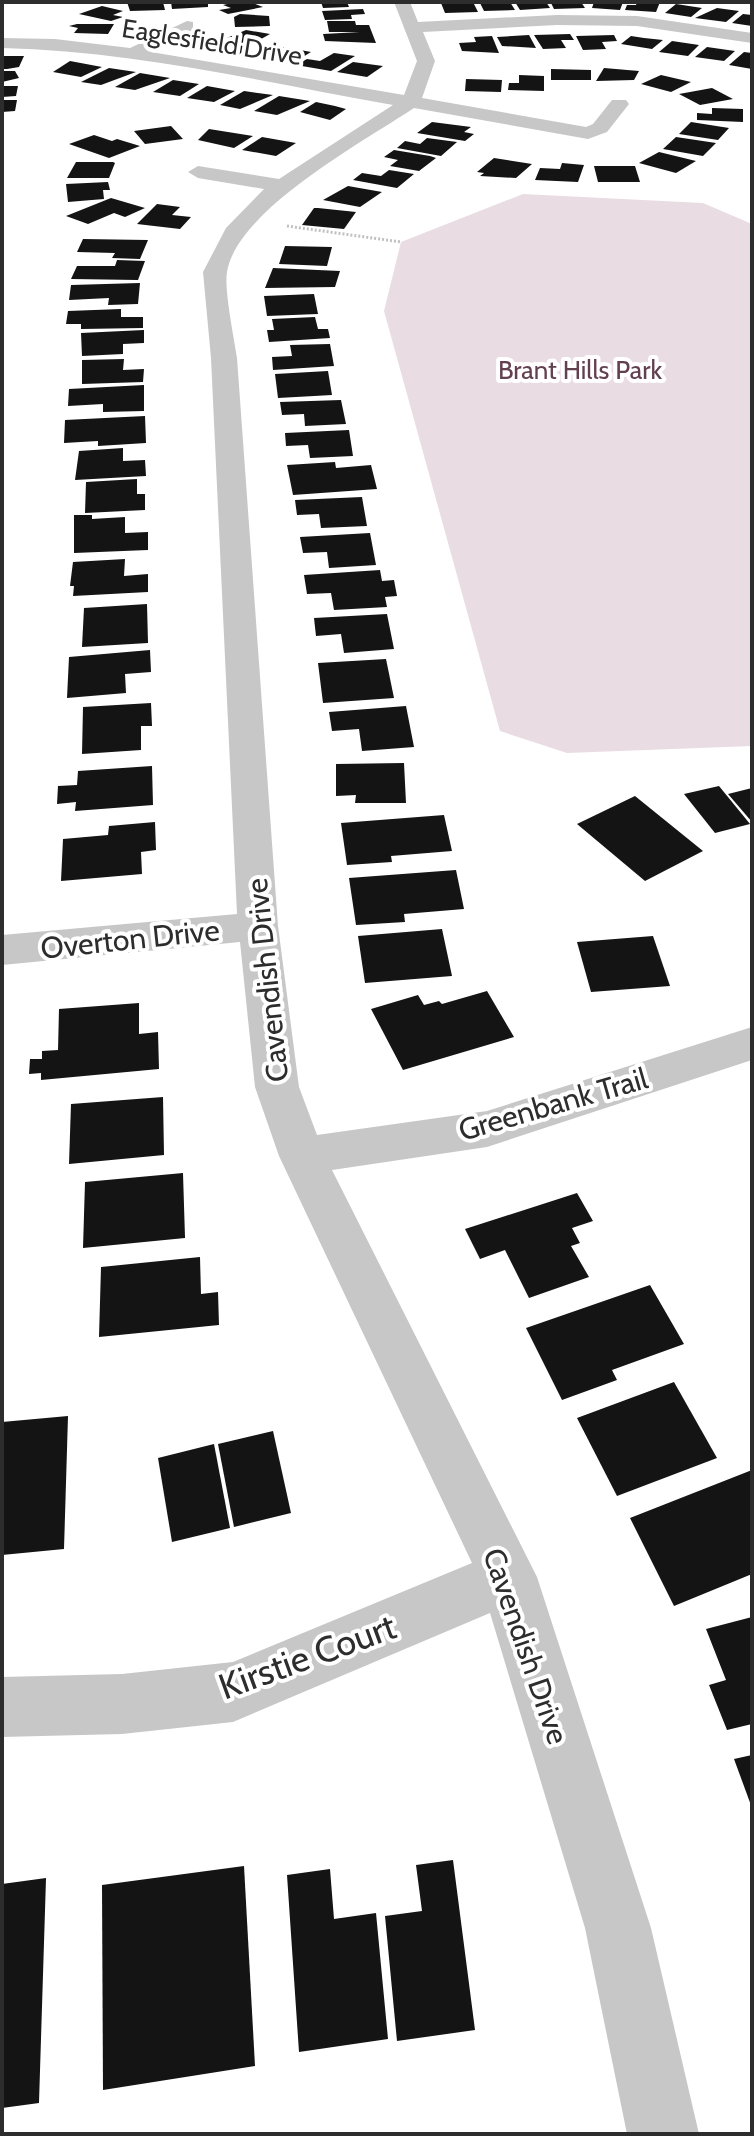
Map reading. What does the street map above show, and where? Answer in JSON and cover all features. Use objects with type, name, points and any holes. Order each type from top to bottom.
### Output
[{"type":"street","points":[[412,101],[426,61],[407,15],[637,21],[752,38]]},
{"type":"street","points":[[133,54],[187,26]]},
{"type":"street","name":"Eaglesfield Drive","points":[[2,43],[55,44],[133,54],[588,133],[600,128],[619,104]]},
{"type":"street","name":"Cavendish Drive","points":[[412,101],[283,186],[234,233],[215,272],[224,358],[258,926],[277,1087],[302,1156],[508,1577],[618,1928],[663,2134]]},
{"type":"street","points":[[198,172],[283,186]]},
{"type":"street","name":"Overton Drive","points":[[2,950],[258,926]]},
{"type":"street","name":"Greenbank Trail","points":[[302,1156],[487,1129],[752,1043]]},
{"type":"street","name":"Kirstie Court","points":[[2,1707],[122,1704],[233,1692],[508,1577]]},
{"type":"path","points":[[246,220],[401,242]]},
{"type":"green space","name":"Brant Hills Park","points":[[523,194],[703,203],[752,224],[752,746],[567,753],[500,731],[384,311],[401,242]]},
{"type":"building","points":[[127,2],[163,2],[165,10],[130,11]]},
{"type":"building","points":[[171,2],[208,2],[208,7],[172,9]]},
{"type":"building","points":[[250,2],[263,7],[228,14],[219,10],[231,8],[223,5]]},
{"type":"building","points":[[321,2],[347,2],[349,7],[323,8]]},
{"type":"building","points":[[473,2],[478,12],[445,13],[441,3]]},
{"type":"building","points":[[510,2],[515,10],[484,11],[480,3]]},
{"type":"building","points":[[515,2],[546,2],[550,8],[520,10]]},
{"type":"building","points":[[581,2],[585,8],[554,9],[551,3]]},
{"type":"building","points":[[594,2],[623,2],[620,10],[592,8]]},
{"type":"building","points":[[637,2],[660,2],[656,12],[625,10],[627,5],[636,5]]},
{"type":"building","points":[[676,4],[702,8],[691,17],[665,13]]},
{"type":"building","points":[[102,6],[123,11],[113,15],[123,17],[111,21],[79,14]]},
{"type":"building","points":[[717,8],[739,11],[726,22],[695,18]]},
{"type":"building","points":[[363,9],[365,14],[351,15],[352,19],[325,20],[322,11]]},
{"type":"building","points":[[240,14],[269,16],[270,26],[235,27],[234,17]]},
{"type":"building","points":[[743,14],[752,15],[752,26],[732,23]]},
{"type":"building","points":[[327,21],[355,21],[356,25],[369,25],[376,43],[325,41],[323,34],[360,32],[329,32]]},
{"type":"building","points":[[114,24],[108,34],[74,33],[78,28],[69,26]]},
{"type":"building","points":[[246,30],[270,34],[252,44],[222,40]]},
{"type":"building","points":[[570,34],[574,40],[561,40],[566,48],[543,49],[534,35]]},
{"type":"building","points":[[529,35],[536,48],[502,46],[497,37]]},
{"type":"building","points":[[614,35],[617,41],[602,42],[606,49],[583,50],[576,36]]},
{"type":"building","points":[[492,36],[499,53],[462,51],[459,43],[476,42],[474,37]]},
{"type":"building","points":[[631,36],[663,40],[652,49],[621,44]]},
{"type":"building","points":[[215,41],[249,47],[237,56],[210,52],[219,47],[207,45]]},
{"type":"building","points":[[672,41],[699,45],[688,56],[659,52]]},
{"type":"building","points":[[284,47],[311,52],[298,60],[262,59]]},
{"type":"building","points":[[707,47],[735,51],[724,61],[695,57]]},
{"type":"building","points":[[744,52],[752,53],[752,69],[729,65]]},
{"type":"building","points":[[334,53],[355,56],[331,71],[296,65],[307,59],[320,61]]},
{"type":"building","points":[[2,56],[24,56],[19,67],[2,69]]},
{"type":"building","points":[[70,61],[102,67],[81,77],[53,72]]},
{"type":"building","points":[[353,62],[383,66],[367,77],[337,72]]},
{"type":"building","points":[[109,68],[136,72],[101,85],[81,82]]},
{"type":"building","points":[[604,68],[639,71],[634,80],[596,81]]},
{"type":"building","points":[[551,69],[591,70],[591,80],[551,80]]},
{"type":"building","points":[[2,71],[15,71],[19,78],[2,82]]},
{"type":"building","points":[[140,73],[170,78],[135,90],[115,87]]},
{"type":"building","points":[[519,75],[544,76],[544,91],[508,90],[509,83],[519,83]]},
{"type":"building","points":[[661,75],[691,82],[671,92],[641,84]]},
{"type":"building","points":[[466,79],[502,80],[501,92],[465,91]]},
{"type":"building","points":[[173,80],[199,84],[180,96],[153,92]]},
{"type":"building","points":[[2,86],[18,86],[16,96],[2,97]]},
{"type":"building","points":[[207,86],[235,91],[214,102],[187,98]]},
{"type":"building","points":[[712,88],[733,99],[700,105],[679,94]]},
{"type":"building","points":[[244,91],[273,95],[240,109],[220,105]]},
{"type":"building","points":[[279,96],[310,101],[277,115],[254,111]]},
{"type":"building","points":[[2,100],[17,100],[15,111],[2,112]]},
{"type":"building","points":[[316,102],[346,109],[330,120],[300,112]]},
{"type":"building","points":[[712,108],[743,109],[743,122],[697,120],[697,113],[712,114]]},
{"type":"building","points":[[432,122],[471,127],[464,132],[474,134],[465,141],[417,133]]},
{"type":"building","points":[[691,122],[729,128],[718,140],[679,134]]},
{"type":"building","points":[[171,126],[183,139],[145,144],[134,131]]},
{"type":"building","points":[[209,129],[253,136],[234,148],[198,140]]},
{"type":"building","points":[[94,135],[140,146],[109,158],[69,144]]},
{"type":"building","points":[[262,137],[296,143],[276,156],[242,150]]},
{"type":"building","points":[[676,137],[716,143],[703,156],[663,149]]},
{"type":"building","points":[[427,138],[457,142],[441,156],[397,148],[405,141],[420,144]]},
{"type":"building","points":[[394,150],[436,158],[419,171],[390,166],[398,160],[384,157]]},
{"type":"building","points":[[659,152],[696,161],[676,173],[639,163]]},
{"type":"building","points":[[494,158],[532,164],[516,178],[480,176],[484,173],[477,172]]},
{"type":"building","points":[[76,162],[115,163],[109,178],[67,178]]},
{"type":"building","points":[[562,163],[584,165],[578,182],[535,180],[540,168],[560,169]]},
{"type":"building","points":[[594,166],[635,166],[640,182],[598,182]]},
{"type":"building","points":[[389,170],[414,174],[397,188],[353,180],[362,173],[381,176]]},
{"type":"building","points":[[108,182],[110,190],[103,190],[104,199],[68,202],[66,184]]},
{"type":"building","points":[[348,186],[382,192],[360,207],[323,200]]},
{"type":"building","points":[[111,198],[145,208],[125,217],[114,213],[88,224],[66,216]]},
{"type":"building","points":[[157,204],[180,207],[172,215],[191,217],[180,229],[137,224]]},
{"type":"building","points":[[314,208],[356,212],[344,229],[302,225]]},
{"type":"building","points":[[83,239],[148,240],[140,259],[112,258],[115,253],[77,252]]},
{"type":"building","points":[[285,246],[332,247],[327,266],[279,264]]},
{"type":"building","points":[[117,260],[145,261],[138,280],[71,279],[77,266],[115,266]]},
{"type":"building","points":[[273,268],[340,271],[335,287],[265,288]]},
{"type":"building","points":[[140,283],[138,304],[108,305],[109,298],[69,300],[71,285]]},
{"type":"building","points":[[314,294],[318,314],[267,316],[264,296]]},
{"type":"building","points":[[121,309],[121,317],[143,317],[143,328],[81,329],[81,324],[66,324],[68,311]]},
{"type":"building","points":[[315,317],[318,329],[328,329],[330,338],[269,342],[267,330],[274,330],[272,319]]},
{"type":"building","points":[[144,330],[144,343],[123,344],[123,354],[82,356],[81,333]]},
{"type":"building","points":[[330,344],[334,366],[273,370],[272,357],[292,356],[290,345]]},
{"type":"building","points":[[124,359],[123,370],[144,369],[143,382],[82,384],[82,360]]},
{"type":"building","points":[[328,371],[332,395],[278,398],[275,374]]},
{"type":"building","points":[[144,385],[144,411],[103,412],[103,404],[68,406],[69,389]]},
{"type":"building","points":[[341,400],[346,424],[305,426],[304,414],[282,415],[280,402]]},
{"type":"building","points":[[145,416],[146,443],[98,446],[98,441],[64,443],[65,420]]},
{"type":"building","points":[[349,430],[353,456],[310,458],[308,445],[286,446],[285,433]]},
{"type":"building","points":[[123,448],[123,461],[145,460],[146,476],[75,480],[79,451]]},
{"type":"building","points":[[335,462],[336,468],[371,465],[377,489],[293,495],[287,465]]},
{"type":"building","points":[[137,479],[137,494],[145,494],[145,510],[85,513],[86,482]]},
{"type":"building","points":[[362,497],[367,526],[321,528],[319,514],[297,515],[295,500]]},
{"type":"building","points":[[74,515],[92,515],[92,519],[125,517],[125,533],[148,532],[148,550],[74,553]]},
{"type":"building","points":[[370,533],[376,565],[329,568],[327,552],[303,553],[300,537]]},
{"type":"building","points":[[125,559],[124,576],[148,574],[148,592],[73,596],[74,586],[70,586],[73,562]]},
{"type":"building","points":[[380,570],[382,581],[394,580],[397,596],[385,597],[387,607],[334,610],[331,593],[307,594],[304,575]]},
{"type":"building","points":[[147,604],[148,643],[82,647],[84,608]]},
{"type":"building","points":[[387,614],[394,649],[344,653],[341,634],[316,636],[314,618]]},
{"type":"building","points":[[150,650],[151,672],[125,674],[126,693],[67,698],[69,657]]},
{"type":"building","points":[[386,659],[394,698],[323,703],[318,663]]},
{"type":"building","points":[[151,703],[152,726],[141,726],[141,750],[82,754],[83,707]]},
{"type":"building","points":[[406,706],[414,747],[362,751],[359,729],[332,731],[329,712]]},
{"type":"building","points":[[404,763],[406,803],[355,803],[356,795],[336,796],[336,764]]},
{"type":"building","points":[[152,766],[153,805],[75,811],[76,802],[57,804],[58,786],[77,785],[78,771]]},
{"type":"building","points":[[719,786],[750,824],[715,833],[684,794]]},
{"type":"building","points":[[752,788],[752,822],[728,794]]},
{"type":"building","points":[[635,796],[703,851],[645,881],[577,824]]},
{"type":"building","points":[[444,815],[452,851],[391,856],[392,862],[347,865],[341,823]]},
{"type":"building","points":[[155,822],[156,850],[141,852],[142,874],[61,881],[63,839],[108,835],[109,826]]},
{"type":"building","points":[[456,870],[464,909],[404,914],[405,922],[356,925],[349,878]]},
{"type":"building","points":[[442,929],[452,976],[365,983],[358,936]]},
{"type":"building","points":[[653,936],[670,986],[591,992],[577,942]]},
{"type":"building","points":[[487,991],[514,1037],[403,1070],[371,1009],[418,995],[424,1005],[439,1001],[442,1004]]},
{"type":"building","points":[[139,1003],[139,1034],[158,1032],[159,1069],[41,1080],[41,1073],[29,1074],[30,1059],[42,1059],[42,1051],[58,1050],[59,1009]]},
{"type":"building","points":[[163,1097],[164,1155],[69,1164],[71,1104]]},
{"type":"building","points":[[183,1173],[185,1238],[83,1248],[85,1182]]},
{"type":"building","points":[[577,1193],[593,1221],[572,1228],[580,1243],[571,1246],[589,1277],[529,1298],[505,1250],[480,1259],[465,1229]]},
{"type":"building","points":[[200,1257],[201,1294],[218,1292],[219,1325],[99,1337],[101,1267]]},
{"type":"building","points":[[650,1285],[684,1344],[612,1370],[617,1380],[562,1400],[526,1328]]},
{"type":"building","points":[[674,1382],[717,1458],[617,1496],[577,1418]]},
{"type":"building","points":[[68,1416],[64,1549],[2,1555],[2,1422]]},
{"type":"building","points":[[273,1431],[291,1513],[234,1527],[218,1444]]},
{"type":"building","points":[[214,1444],[230,1528],[172,1542],[158,1458]]},
{"type":"building","points":[[752,1470],[752,1574],[674,1606],[630,1518]]},
{"type":"building","points":[[752,1617],[752,1724],[727,1730],[709,1685],[726,1680],[706,1629]]},
{"type":"building","points":[[752,1755],[752,1808],[734,1759]]},
{"type":"building","points":[[453,1860],[475,2030],[397,2041],[385,1916],[422,1911],[416,1865]]},
{"type":"building","points":[[244,1866],[255,2066],[103,2090],[102,1885]]},
{"type":"building","points":[[330,1869],[334,1919],[376,1913],[388,2039],[299,2052],[287,1875]]},
{"type":"building","points":[[46,1878],[39,2103],[2,2108],[2,1884]]}]
